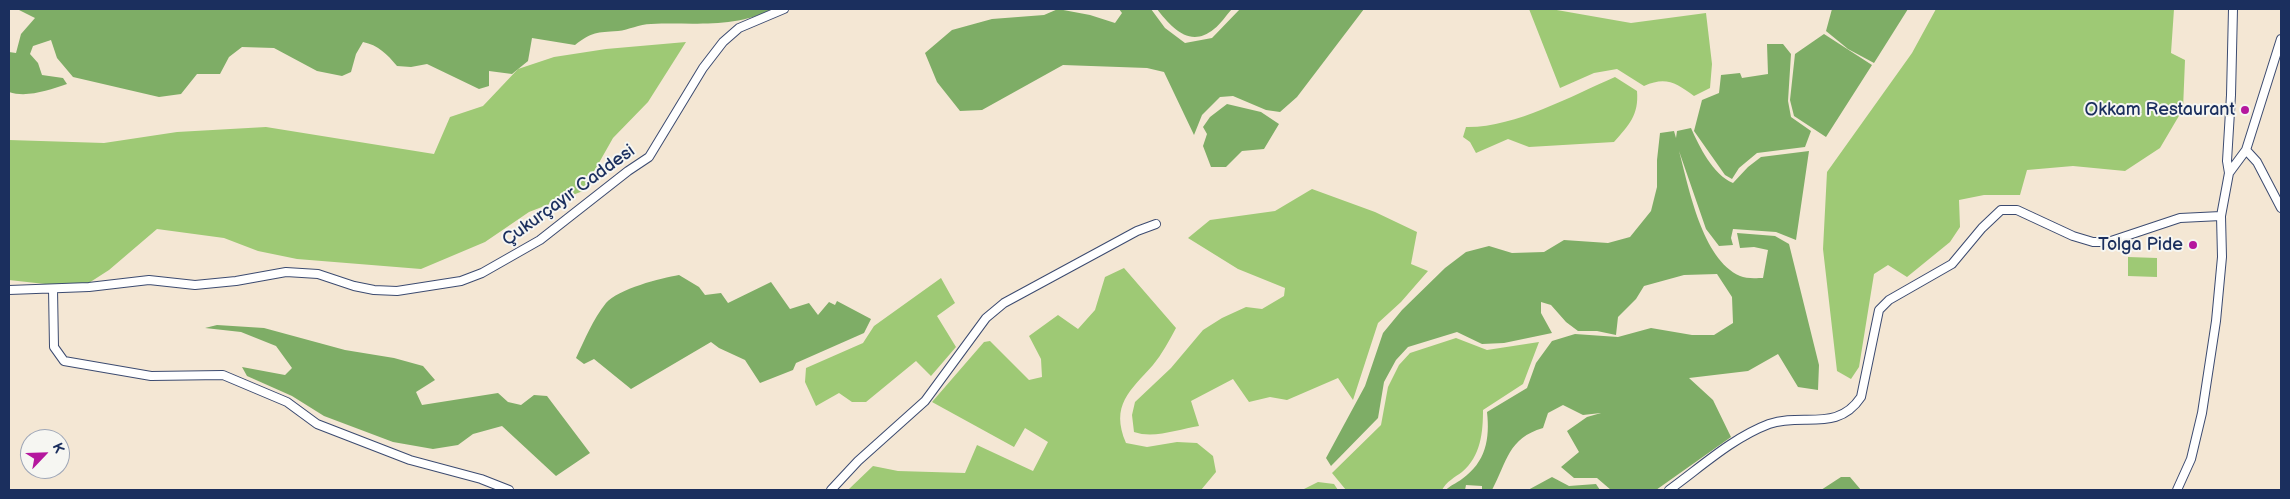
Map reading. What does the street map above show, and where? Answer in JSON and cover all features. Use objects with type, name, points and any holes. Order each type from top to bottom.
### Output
[{"type":"street","name":"Çukurçayır Caddesi","points":[[9,290],[89,287],[150,280],[195,285],[236,281],[286,272],[318,274],[354,286],[374,290],[397,290],[461,281],[482,273],[540,240],[628,170],[649,157],[703,68],[723,42],[739,28],[784,9]]},
{"type":"street","points":[[2177,490],[2191,459],[2202,413],[2216,321],[2222,257],[2221,216],[2229,173],[2227,161],[2233,9]]},
{"type":"street","points":[[2229,173],[2246,150],[2281,39]]},
{"type":"street","points":[[2246,150],[2257,162],[2281,208]]},
{"type":"street","points":[[1669,490],[1733,443],[1770,424],[1804,419],[1827,420],[1846,414],[1854,408],[1861,398],[1879,310],[1889,300],[1952,264],[2000,210],[2017,210],[2073,236],[2093,242],[2108,242],[2180,218],[2221,216]]},
{"type":"street","points":[[831,490],[858,461],[924,401],[986,318],[1004,303],[1137,231],[1156,224]]},
{"type":"street","points":[[53,289],[54,347],[64,361],[151,376],[223,376],[287,402],[316,424],[410,460],[482,479],[509,490]]},
{"type":"green space","points":[[17,9],[772,9],[743,20],[728,22],[647,24],[591,35],[575,45],[532,38],[528,61],[512,74],[489,71],[489,86],[479,89],[427,64],[411,67],[397,66],[382,51],[373,45],[363,42],[356,54],[351,72],[342,76],[317,71],[274,48],[242,47],[229,57],[220,74],[197,74],[181,94],[159,97],[73,77],[57,58],[51,40],[33,46],[30,54],[38,63],[42,75],[63,78],[67,84],[31,94],[9,92],[9,52],[16,53],[21,34],[35,18]]},
{"type":"green space","points":[[1058,9],[1090,15],[1115,23],[1122,13],[1119,9],[1151,9],[1165,28],[1185,43],[1212,38],[1240,9],[1364,9],[1297,97],[1280,112],[1266,110],[1233,96],[1220,97],[1202,115],[1194,135],[1164,72],[1147,68],[1063,65],[982,110],[960,111],[937,82],[925,53],[952,30],[992,19],[1044,15]]},
{"type":"green space","points":[[1157,9],[1232,9],[1214,29],[1205,35],[1197,37],[1189,36],[1175,29]]},
{"type":"green space","points":[[1529,9],[1551,9],[1631,23],[1706,13],[1712,64],[1710,88],[1694,96],[1676,84],[1665,81],[1644,86],[1617,69],[1594,73],[1560,88]]},
{"type":"green space","points":[[1832,9],[1908,9],[1874,63],[1848,49],[1826,31]]},
{"type":"green space","points":[[1936,9],[2174,9],[2171,53],[2185,60],[2183,109],[2160,148],[2125,171],[2073,166],[2027,170],[2020,195],[1984,195],[1959,200],[1960,227],[1950,242],[1907,277],[1888,265],[1874,274],[1859,367],[1851,379],[1837,371],[1823,249],[1827,172],[1912,53]]},
{"type":"green space","points":[[1824,34],[1872,65],[1826,137],[1794,116],[1790,100],[1795,54]]},
{"type":"green space","points":[[686,42],[648,102],[613,138],[583,191],[529,212],[485,242],[421,269],[297,259],[258,251],[224,238],[157,229],[109,270],[81,288],[9,280],[9,140],[104,143],[177,132],[266,127],[434,154],[450,117],[483,106],[518,69],[554,57],[606,49]]},
{"type":"green space","points":[[1767,44],[1783,44],[1791,54],[1788,101],[1791,117],[1811,131],[1805,147],[1757,153],[1739,168],[1732,179],[1725,175],[1694,131],[1702,100],[1719,93],[1721,75],[1740,73],[1742,78],[1768,74]]},
{"type":"green space","points":[[1615,77],[1637,91],[1637,99],[1632,119],[1614,142],[1529,147],[1508,139],[1476,153],[1470,142],[1463,137],[1466,127],[1484,126],[1523,117]]},
{"type":"green space","points":[[1227,104],[1261,112],[1279,124],[1264,149],[1242,151],[1226,167],[1211,167],[1203,146],[1207,134],[1203,127],[1210,117]]},
{"type":"green space","points":[[1691,128],[1713,167],[1719,174],[1733,183],[1748,167],[1761,157],[1809,151],[1796,240],[1776,232],[1733,229],[1731,238],[1733,245],[1719,246],[1706,229],[1679,151],[1699,221],[1716,254],[1727,267],[1742,277],[1763,278],[1768,250],[1754,247],[1740,248],[1737,233],[1775,236],[1789,244],[1819,365],[1818,390],[1798,387],[1778,354],[1748,371],[1689,378],[1713,400],[1731,437],[1656,490],[1611,490],[1597,478],[1574,478],[1561,467],[1579,452],[1567,431],[1587,417],[1601,413],[1583,415],[1563,405],[1548,413],[1543,428],[1531,432],[1515,445],[1492,490],[1482,490],[1482,486],[1466,485],[1465,490],[1446,490],[1470,472],[1481,457],[1487,441],[1487,412],[1527,388],[1536,363],[1552,341],[1575,334],[1618,337],[1651,328],[1692,335],[1714,335],[1733,323],[1732,297],[1717,274],[1684,275],[1644,286],[1636,299],[1618,317],[1616,335],[1597,331],[1578,331],[1566,322],[1551,305],[1541,302],[1541,313],[1552,333],[1504,343],[1482,344],[1457,332],[1408,347],[1396,360],[1384,382],[1378,418],[1331,466],[1326,458],[1365,386],[1383,333],[1402,310],[1445,268],[1466,252],[1489,246],[1512,253],[1544,252],[1564,240],[1608,243],[1630,237],[1651,211],[1657,187],[1660,133],[1674,131],[1676,138],[1677,131]]},
{"type":"green space","points":[[1312,189],[1375,212],[1417,232],[1411,264],[1428,271],[1401,302],[1378,323],[1353,400],[1338,378],[1287,400],[1270,397],[1249,402],[1233,379],[1191,401],[1199,426],[1158,434],[1134,432],[1132,415],[1135,402],[1171,368],[1203,330],[1222,318],[1246,307],[1262,309],[1284,296],[1285,288],[1238,269],[1188,238],[1210,220],[1275,211]]},
{"type":"green space","points":[[2128,257],[2157,258],[2157,277],[2128,276]]},
{"type":"green space","points":[[1124,268],[1176,328],[1156,361],[1130,391],[1121,408],[1120,418],[1126,443],[1147,447],[1177,442],[1197,443],[1213,456],[1216,472],[1201,490],[849,489],[873,466],[898,471],[965,473],[977,445],[1033,471],[1048,442],[1025,428],[1014,447],[932,402],[984,342],[990,341],[1029,380],[1042,377],[1041,359],[1029,336],[1058,315],[1078,329],[1095,310],[1105,277]]},
{"type":"green space","points":[[679,275],[699,287],[705,295],[721,293],[728,303],[771,282],[790,309],[809,303],[818,315],[829,302],[835,305],[837,301],[871,319],[864,333],[796,363],[793,370],[760,383],[745,360],[719,348],[711,342],[631,389],[594,359],[584,364],[576,358],[597,316],[612,298],[640,285]]},
{"type":"green space","points":[[941,278],[955,303],[937,316],[956,347],[931,376],[916,361],[866,402],[852,402],[839,393],[816,406],[805,382],[806,368],[863,343],[874,326]]},
{"type":"green space","points":[[217,325],[264,328],[345,350],[394,358],[423,366],[435,380],[416,392],[422,405],[498,393],[508,402],[521,405],[534,395],[547,396],[590,453],[556,476],[502,426],[473,434],[458,445],[433,449],[393,442],[324,416],[292,396],[247,376],[242,367],[285,375],[292,368],[276,346],[241,332],[205,328]]},
{"type":"green space","points":[[1456,338],[1487,350],[1539,342],[1523,384],[1483,410],[1480,443],[1468,466],[1448,482],[1442,490],[1346,490],[1332,473],[1381,425],[1388,387],[1399,365],[1410,353]]},
{"type":"green space","points":[[1552,477],[1569,486],[1596,484],[1600,490],[1528,490]]},
{"type":"green space","points":[[1841,477],[1850,477],[1861,490],[1821,490]]},
{"type":"green space","points":[[1318,482],[1334,484],[1338,490],[1302,490]]},
{"type":"place","name":"Okkam Restaurant","points":[[2245,110]]},
{"type":"place","name":"Tolga Pide","points":[[2193,245]]}]
